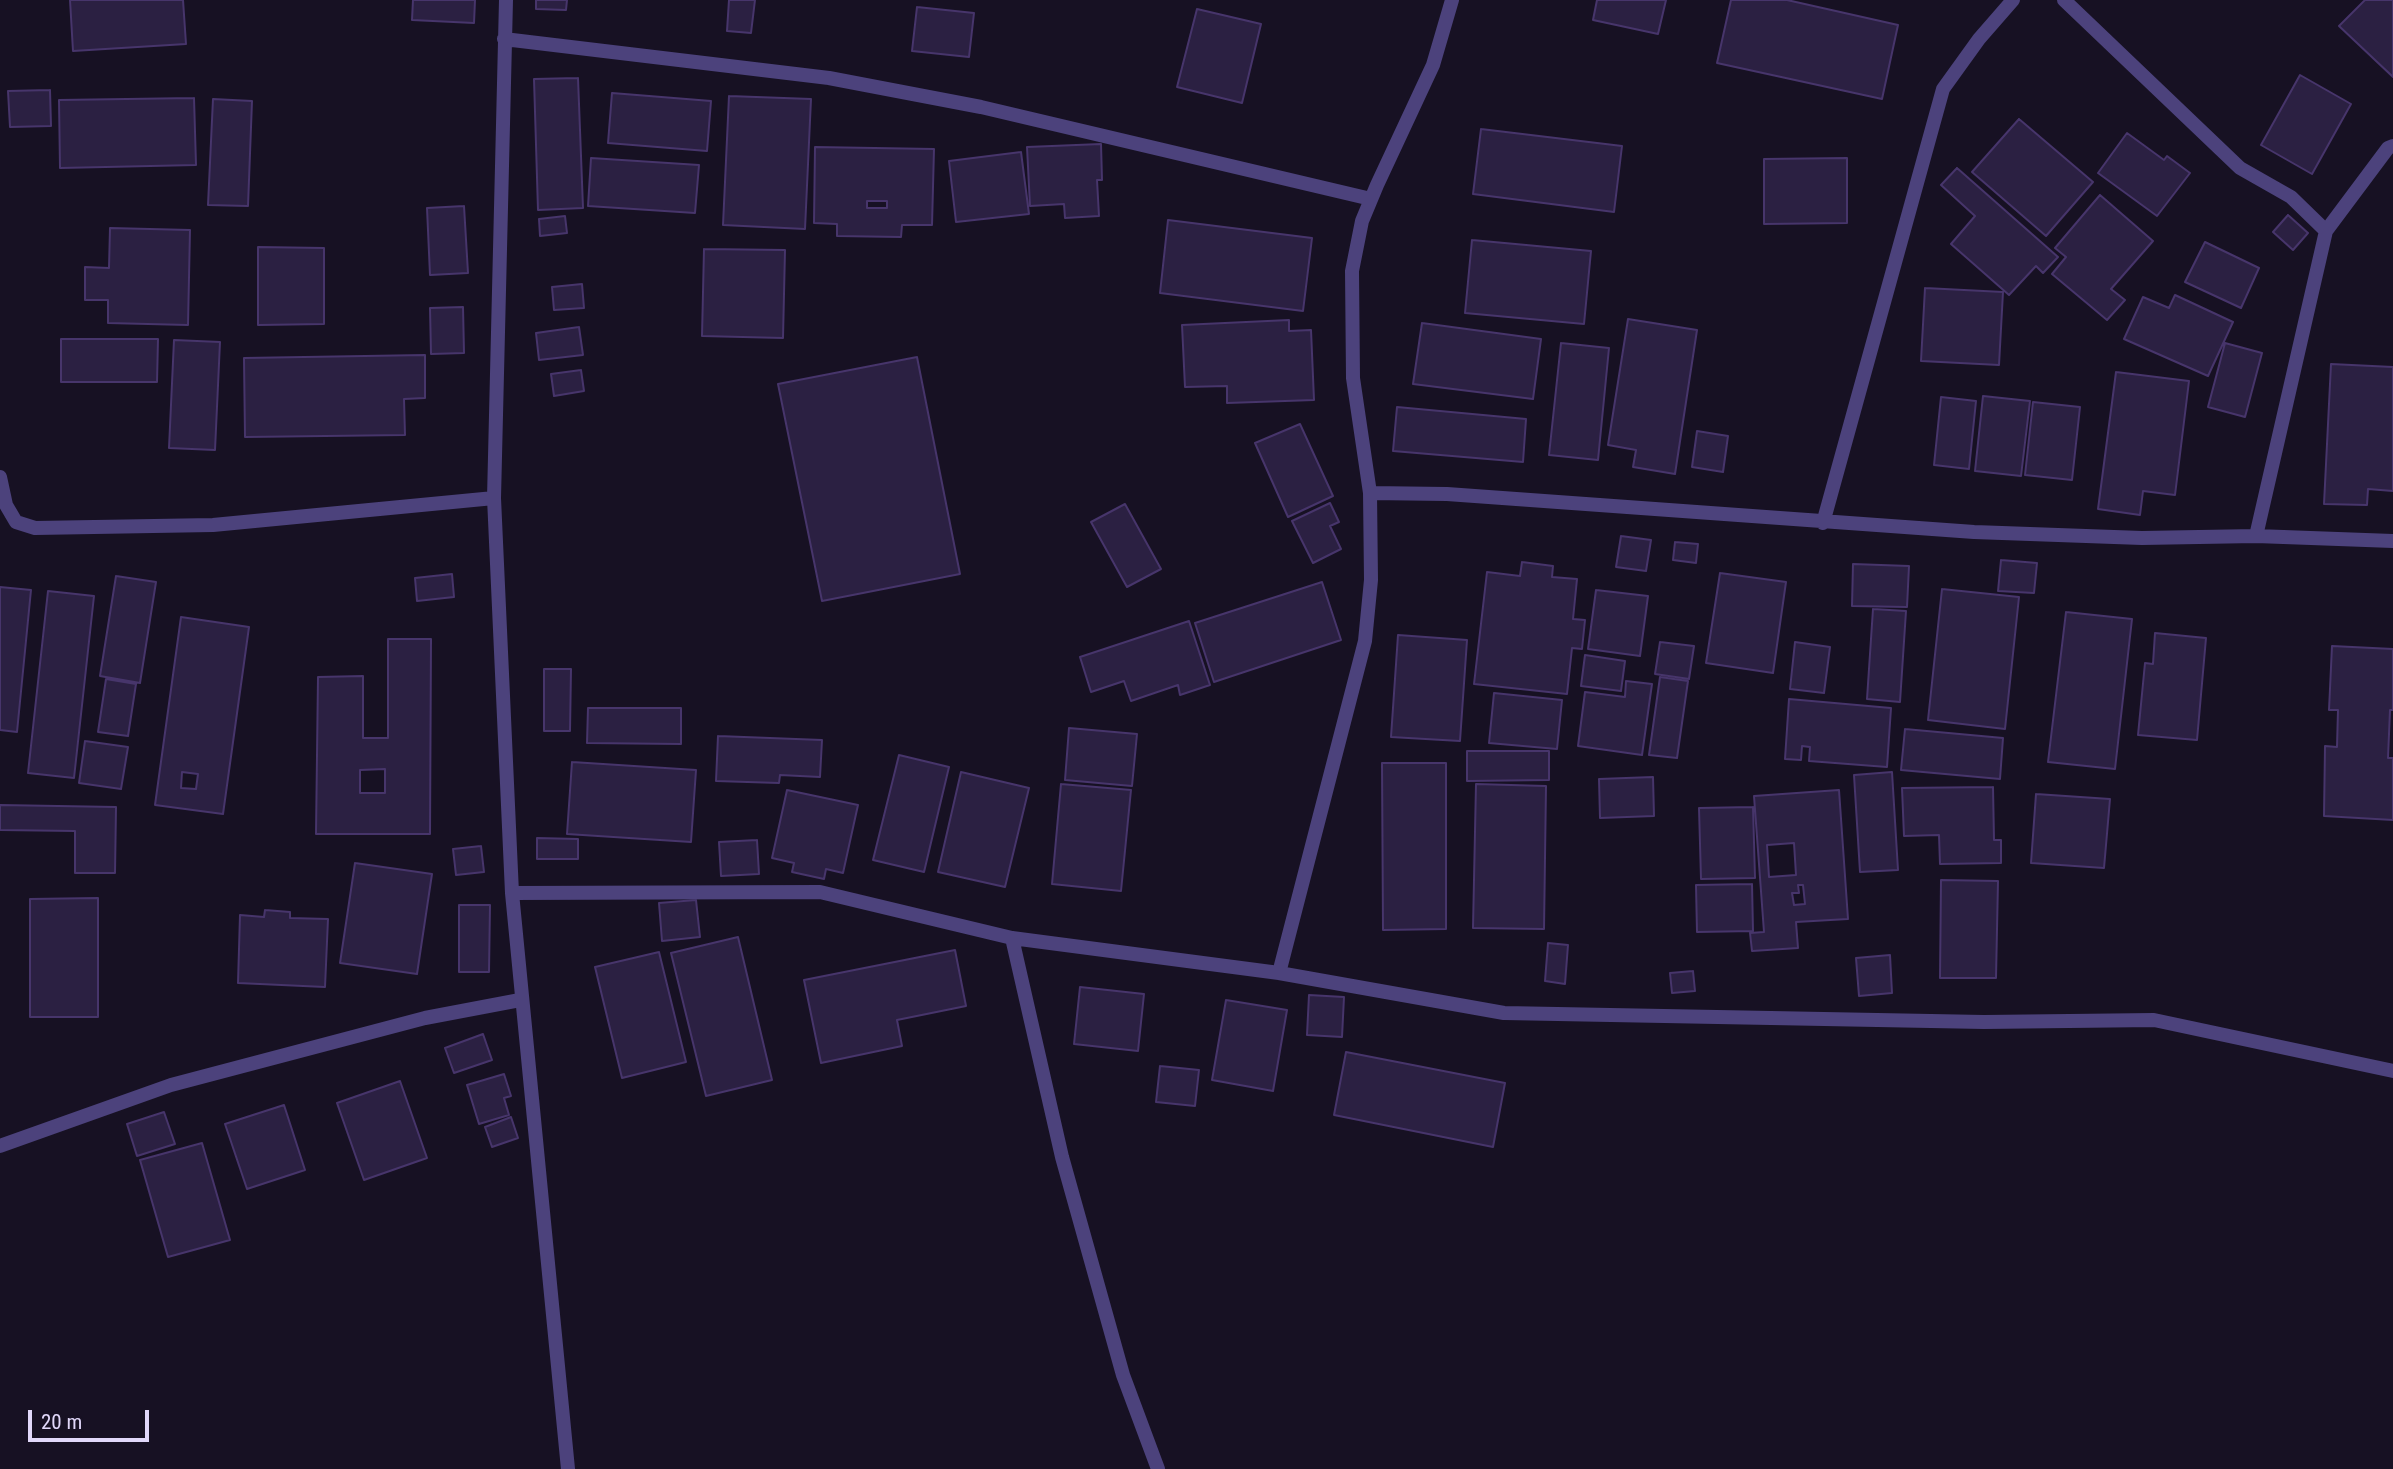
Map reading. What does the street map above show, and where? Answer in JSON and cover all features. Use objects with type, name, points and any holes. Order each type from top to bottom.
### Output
[{"type":"street","points":[[506,0],[494,498],[512,893],[520,1000],[568,1469]]},
{"type":"street","points":[[1279,974],[1364,641],[1371,580],[1370,493],[1353,378],[1352,271],[1362,221],[1433,65],[1452,0]]},
{"type":"street","points":[[1823,523],[1943,89],[1979,39],[2013,0]]},
{"type":"street","points":[[2064,0],[2240,168],[2291,197],[2326,232]]},
{"type":"street","points":[[504,39],[842,80],[981,107],[1371,199]]},
{"type":"street","points":[[2256,536],[2326,232],[2388,148],[2393,146]]},
{"type":"street","points":[[0,477],[6,505],[16,522],[35,528],[213,525],[494,498]]},
{"type":"street","points":[[1370,493],[1447,494],[1974,532],[2142,538],[2256,536],[2393,541]]},
{"type":"street","points":[[512,893],[820,892],[1012,938],[1279,974],[1504,1013],[1984,1022],[2154,1020],[2393,1071]]},
{"type":"street","points":[[1012,938],[1062,1157],[1123,1375],[1158,1469]]},
{"type":"street","points":[[0,1146],[171,1085],[425,1018],[520,1000]]},
{"type":"building","points":[[70,0],[183,0],[186,44],[73,51]]},
{"type":"building","points":[[413,0],[475,0],[474,23],[412,20]]},
{"type":"building","points":[[536,0],[567,0],[566,10],[536,9]]},
{"type":"building","points":[[729,0],[755,0],[751,33],[727,31]]},
{"type":"building","points":[[1597,0],[1666,0],[1658,34],[1593,20]]},
{"type":"building","points":[[1731,0],[1787,0],[1898,25],[1882,99],[1717,63]]},
{"type":"building","points":[[2365,0],[2393,0],[2393,77],[2339,26]]},
{"type":"building","points":[[917,7],[974,13],[969,57],[912,51]]},
{"type":"building","points":[[1197,9],[1261,24],[1242,103],[1177,87]]},
{"type":"building","points":[[2300,75],[2351,104],[2312,174],[2261,145]]},
{"type":"building","points":[[578,78],[583,208],[538,210],[534,79]]},
{"type":"building","points":[[50,90],[51,126],[10,127],[8,91]]},
{"type":"building","points":[[612,93],[711,101],[707,151],[608,143]]},
{"type":"building","points":[[729,96],[811,99],[805,229],[723,225]]},
{"type":"building","points":[[194,98],[196,165],[60,168],[59,100]]},
{"type":"building","points":[[213,99],[252,101],[248,206],[208,205]]},
{"type":"building","points":[[2019,119],[2093,182],[2046,236],[1972,172]]},
{"type":"building","points":[[1481,129],[1622,146],[1614,212],[1473,194]]},
{"type":"building","points":[[2127,133],[2164,160],[2167,156],[2190,173],[2157,216],[2098,173]]},
{"type":"building","points":[[1101,144],[1102,180],[1097,180],[1099,216],[1065,218],[1064,204],[1030,206],[1027,147]]},
{"type":"building","points":[[815,147],[934,149],[932,225],[902,225],[901,237],[837,236],[837,224],[814,223]],"holes":[[[867,201],[887,201],[887,208],[867,208]]]},
{"type":"building","points":[[1021,152],[1029,214],[956,222],[949,161]]},
{"type":"building","points":[[591,158],[699,165],[695,213],[588,206]]},
{"type":"building","points":[[1847,158],[1847,223],[1764,224],[1764,159]]},
{"type":"building","points":[[1957,168],[2058,257],[2043,273],[2036,266],[2009,295],[1951,244],[1975,216],[1941,185]]},
{"type":"building","points":[[2100,195],[2153,241],[2111,289],[2125,300],[2107,320],[2052,274],[2066,257],[2055,248]]},
{"type":"building","points":[[464,206],[468,273],[430,275],[427,208]]},
{"type":"building","points":[[2288,215],[2308,233],[2293,250],[2273,232]]},
{"type":"building","points":[[565,216],[567,233],[540,236],[539,219]]},
{"type":"building","points":[[1168,220],[1312,238],[1303,311],[1160,293]]},
{"type":"building","points":[[110,228],[190,230],[188,325],[108,323],[108,300],[85,300],[85,267],[109,268]]},
{"type":"building","points":[[1472,240],[1591,251],[1584,324],[1465,313]]},
{"type":"building","points":[[2205,242],[2259,268],[2241,308],[2185,282]]},
{"type":"building","points":[[258,247],[324,248],[324,324],[258,325]]},
{"type":"building","points":[[704,249],[785,250],[783,338],[702,336]]},
{"type":"building","points":[[582,284],[584,308],[554,310],[552,287]]},
{"type":"building","points":[[1925,288],[2003,292],[1999,365],[1921,361]]},
{"type":"building","points":[[2175,295],[2233,322],[2208,376],[2124,339],[2143,297],[2169,308]]},
{"type":"building","points":[[463,307],[464,353],[431,354],[430,308]]},
{"type":"building","points":[[1628,319],[1697,330],[1675,474],[1633,467],[1636,450],[1608,445]]},
{"type":"building","points":[[1289,320],[1289,331],[1311,330],[1314,400],[1227,403],[1227,386],[1185,387],[1182,325]]},
{"type":"building","points":[[1422,323],[1541,339],[1533,399],[1413,384]]},
{"type":"building","points":[[579,327],[583,355],[539,360],[536,333]]},
{"type":"building","points":[[61,339],[158,339],[157,382],[61,382]]},
{"type":"building","points":[[174,340],[220,342],[215,450],[169,448]]},
{"type":"building","points":[[1561,343],[1609,348],[1598,460],[1549,455]]},
{"type":"building","points":[[2225,343],[2262,353],[2245,417],[2208,407]]},
{"type":"building","points":[[425,355],[425,398],[404,399],[405,435],[245,437],[244,358]]},
{"type":"building","points":[[917,357],[960,574],[822,601],[778,384]]},
{"type":"building","points":[[2331,364],[2393,367],[2393,491],[2368,489],[2367,505],[2324,504]]},
{"type":"building","points":[[581,370],[584,391],[554,396],[551,374]]},
{"type":"building","points":[[2116,372],[2189,381],[2175,495],[2143,491],[2140,515],[2098,509]]},
{"type":"building","points":[[1983,396],[2030,401],[2021,476],[1975,471]]},
{"type":"building","points":[[1941,397],[1976,401],[1969,469],[1934,465]]},
{"type":"building","points":[[2033,402],[2080,407],[2072,480],[2025,475]]},
{"type":"building","points":[[1397,407],[1526,419],[1523,462],[1393,451]]},
{"type":"building","points":[[1300,424],[1333,496],[1288,517],[1255,443]]},
{"type":"building","points":[[1697,431],[1728,436],[1723,472],[1692,467]]},
{"type":"building","points":[[1330,503],[1339,522],[1330,526],[1341,549],[1313,563],[1292,521]]},
{"type":"building","points":[[1125,504],[1161,569],[1127,587],[1091,522]]},
{"type":"building","points":[[1621,536],[1651,540],[1646,571],[1616,567]]},
{"type":"building","points":[[1675,542],[1698,544],[1696,563],[1673,560]]},
{"type":"building","points":[[2001,560],[2037,563],[2034,593],[1998,591]]},
{"type":"building","points":[[1522,562],[1553,566],[1552,577],[1577,579],[1573,619],[1585,620],[1582,649],[1572,648],[1567,694],[1474,684],[1487,572],[1520,576]]},
{"type":"building","points":[[1853,564],[1909,566],[1907,607],[1852,606]]},
{"type":"building","points":[[1720,573],[1786,582],[1773,673],[1706,663]]},
{"type":"building","points":[[452,574],[454,597],[417,601],[415,578]]},
{"type":"building","points":[[116,576],[156,582],[140,683],[100,676]]},
{"type":"building","points":[[1322,582],[1341,640],[1214,682],[1195,623]]},
{"type":"building","points":[[0,587],[31,590],[17,732],[0,730]]},
{"type":"building","points":[[1942,589],[2019,597],[2005,729],[1928,720]]},
{"type":"building","points":[[1596,590],[1648,596],[1640,656],[1588,649]]},
{"type":"building","points":[[48,591],[94,596],[74,778],[28,773]]},
{"type":"building","points":[[1873,609],[1906,611],[1900,702],[1867,699]]},
{"type":"building","points":[[2066,612],[2132,619],[2115,769],[2048,762]]},
{"type":"building","points":[[181,617],[249,627],[223,814],[155,805]],"holes":[[[182,772],[198,774],[196,789],[181,788]]]},
{"type":"building","points":[[1189,621],[1210,685],[1180,695],[1178,685],[1131,701],[1124,681],[1091,692],[1080,657]]},
{"type":"building","points":[[2155,633],[2206,638],[2197,740],[2138,735],[2145,663],[2153,664]]},
{"type":"building","points":[[1398,635],[1467,640],[1460,741],[1391,737]]},
{"type":"building","points":[[388,639],[431,639],[430,834],[316,834],[318,677],[363,676],[363,738],[388,738]],"holes":[[[385,769],[385,793],[360,793],[360,770]]]},
{"type":"building","points":[[1660,642],[1694,646],[1689,679],[1655,674]]},
{"type":"building","points":[[1795,642],[1830,647],[1824,693],[1790,689]]},
{"type":"building","points":[[2332,646],[2393,649],[2393,710],[2390,710],[2388,758],[2393,758],[2393,820],[2324,816],[2325,746],[2337,747],[2338,710],[2329,710]]},
{"type":"building","points":[[1585,655],[1625,661],[1621,691],[1581,686]]},
{"type":"building","points":[[544,669],[571,669],[570,731],[544,731]]},
{"type":"building","points":[[1660,677],[1688,681],[1677,758],[1649,755]]},
{"type":"building","points":[[106,679],[136,684],[128,736],[98,732]]},
{"type":"building","points":[[1626,681],[1652,684],[1642,755],[1578,746],[1585,692],[1625,697]]},
{"type":"building","points":[[1494,693],[1562,700],[1557,749],[1489,743]]},
{"type":"building","points":[[1789,699],[1891,708],[1887,767],[1809,761],[1810,747],[1802,746],[1801,760],[1785,759]]},
{"type":"building","points":[[588,708],[681,708],[681,744],[587,743]]},
{"type":"building","points":[[1069,728],[1137,734],[1132,786],[1065,780]]},
{"type":"building","points":[[1905,729],[2003,738],[2000,779],[1901,770]]},
{"type":"building","points":[[718,736],[822,740],[820,777],[780,775],[779,783],[716,781]]},
{"type":"building","points":[[85,741],[128,747],[121,789],[79,783]]},
{"type":"building","points":[[1467,751],[1549,751],[1549,780],[1467,781]]},
{"type":"building","points":[[899,755],[949,767],[924,872],[873,860]]},
{"type":"building","points":[[572,762],[696,770],[691,842],[567,834]]},
{"type":"building","points":[[1382,763],[1446,763],[1446,929],[1383,930]]},
{"type":"building","points":[[961,772],[1029,788],[1005,887],[938,872]]},
{"type":"building","points":[[1892,772],[1898,870],[1860,872],[1854,775]]},
{"type":"building","points":[[1653,777],[1654,816],[1600,818],[1599,779]]},
{"type":"building","points":[[1061,784],[1131,790],[1121,891],[1052,884]]},
{"type":"building","points":[[1476,784],[1546,786],[1544,929],[1473,928]]},
{"type":"building","points":[[1993,787],[1994,840],[2001,840],[2001,863],[1940,864],[1939,835],[1904,836],[1902,788]]},
{"type":"building","points":[[787,790],[858,805],[843,873],[826,869],[824,879],[792,872],[794,863],[772,858]]},
{"type":"building","points":[[1839,790],[1848,919],[1796,922],[1798,948],[1752,951],[1750,933],[1764,932],[1754,796]],"holes":[[[1794,843],[1796,875],[1769,877],[1767,845]],[[1798,885],[1803,885],[1805,904],[1794,905],[1792,893],[1799,893]]]},
{"type":"building","points":[[2036,794],[2110,799],[2104,868],[2031,863]]},
{"type":"building","points":[[0,805],[116,807],[115,873],[75,873],[75,831],[0,830]]},
{"type":"building","points":[[1753,807],[1755,878],[1701,879],[1699,808]]},
{"type":"building","points":[[537,838],[578,839],[578,859],[537,859]]},
{"type":"building","points":[[757,840],[759,874],[721,876],[719,842]]},
{"type":"building","points":[[481,846],[484,872],[456,875],[453,849]]},
{"type":"building","points":[[355,863],[432,874],[417,974],[340,963]]},
{"type":"building","points":[[1941,880],[1998,881],[1996,978],[1940,978]]},
{"type":"building","points":[[1752,884],[1753,931],[1697,932],[1696,885]]},
{"type":"building","points":[[98,898],[98,1017],[30,1017],[30,899]]},
{"type":"building","points":[[696,900],[700,937],[662,941],[659,903]]},
{"type":"building","points":[[459,905],[490,905],[489,972],[459,972]]},
{"type":"building","points":[[265,910],[290,912],[290,918],[328,919],[325,987],[238,983],[240,915],[264,917]]},
{"type":"building","points":[[738,937],[772,1080],[706,1096],[671,953]]},
{"type":"building","points":[[1548,943],[1568,945],[1565,984],[1545,981]]},
{"type":"building","points":[[955,950],[966,1006],[897,1020],[902,1046],[821,1063],[804,980]]},
{"type":"building","points":[[659,952],[686,1062],[622,1078],[595,967]]},
{"type":"building","points":[[1890,955],[1892,993],[1859,996],[1856,958]]},
{"type":"building","points":[[1693,971],[1695,991],[1672,993],[1670,973]]},
{"type":"building","points":[[1080,987],[1144,994],[1138,1051],[1074,1044]]},
{"type":"building","points":[[1309,995],[1344,997],[1342,1037],[1307,1035]]},
{"type":"building","points":[[1226,1000],[1287,1010],[1273,1091],[1212,1080]]},
{"type":"building","points":[[483,1034],[492,1060],[454,1073],[445,1048]]},
{"type":"building","points":[[1346,1052],[1505,1083],[1493,1147],[1334,1115]]},
{"type":"building","points":[[1160,1066],[1199,1070],[1195,1106],[1156,1102]]},
{"type":"building","points":[[504,1074],[511,1096],[504,1098],[509,1115],[479,1124],[467,1085]]},
{"type":"building","points":[[400,1081],[427,1158],[364,1180],[337,1103]]},
{"type":"building","points":[[284,1105],[305,1170],[247,1189],[225,1124]]},
{"type":"building","points":[[164,1112],[175,1144],[137,1156],[127,1124]]},
{"type":"building","points":[[511,1117],[518,1138],[492,1147],[485,1127]]},
{"type":"building","points":[[202,1143],[230,1240],[168,1257],[140,1160]]}]
